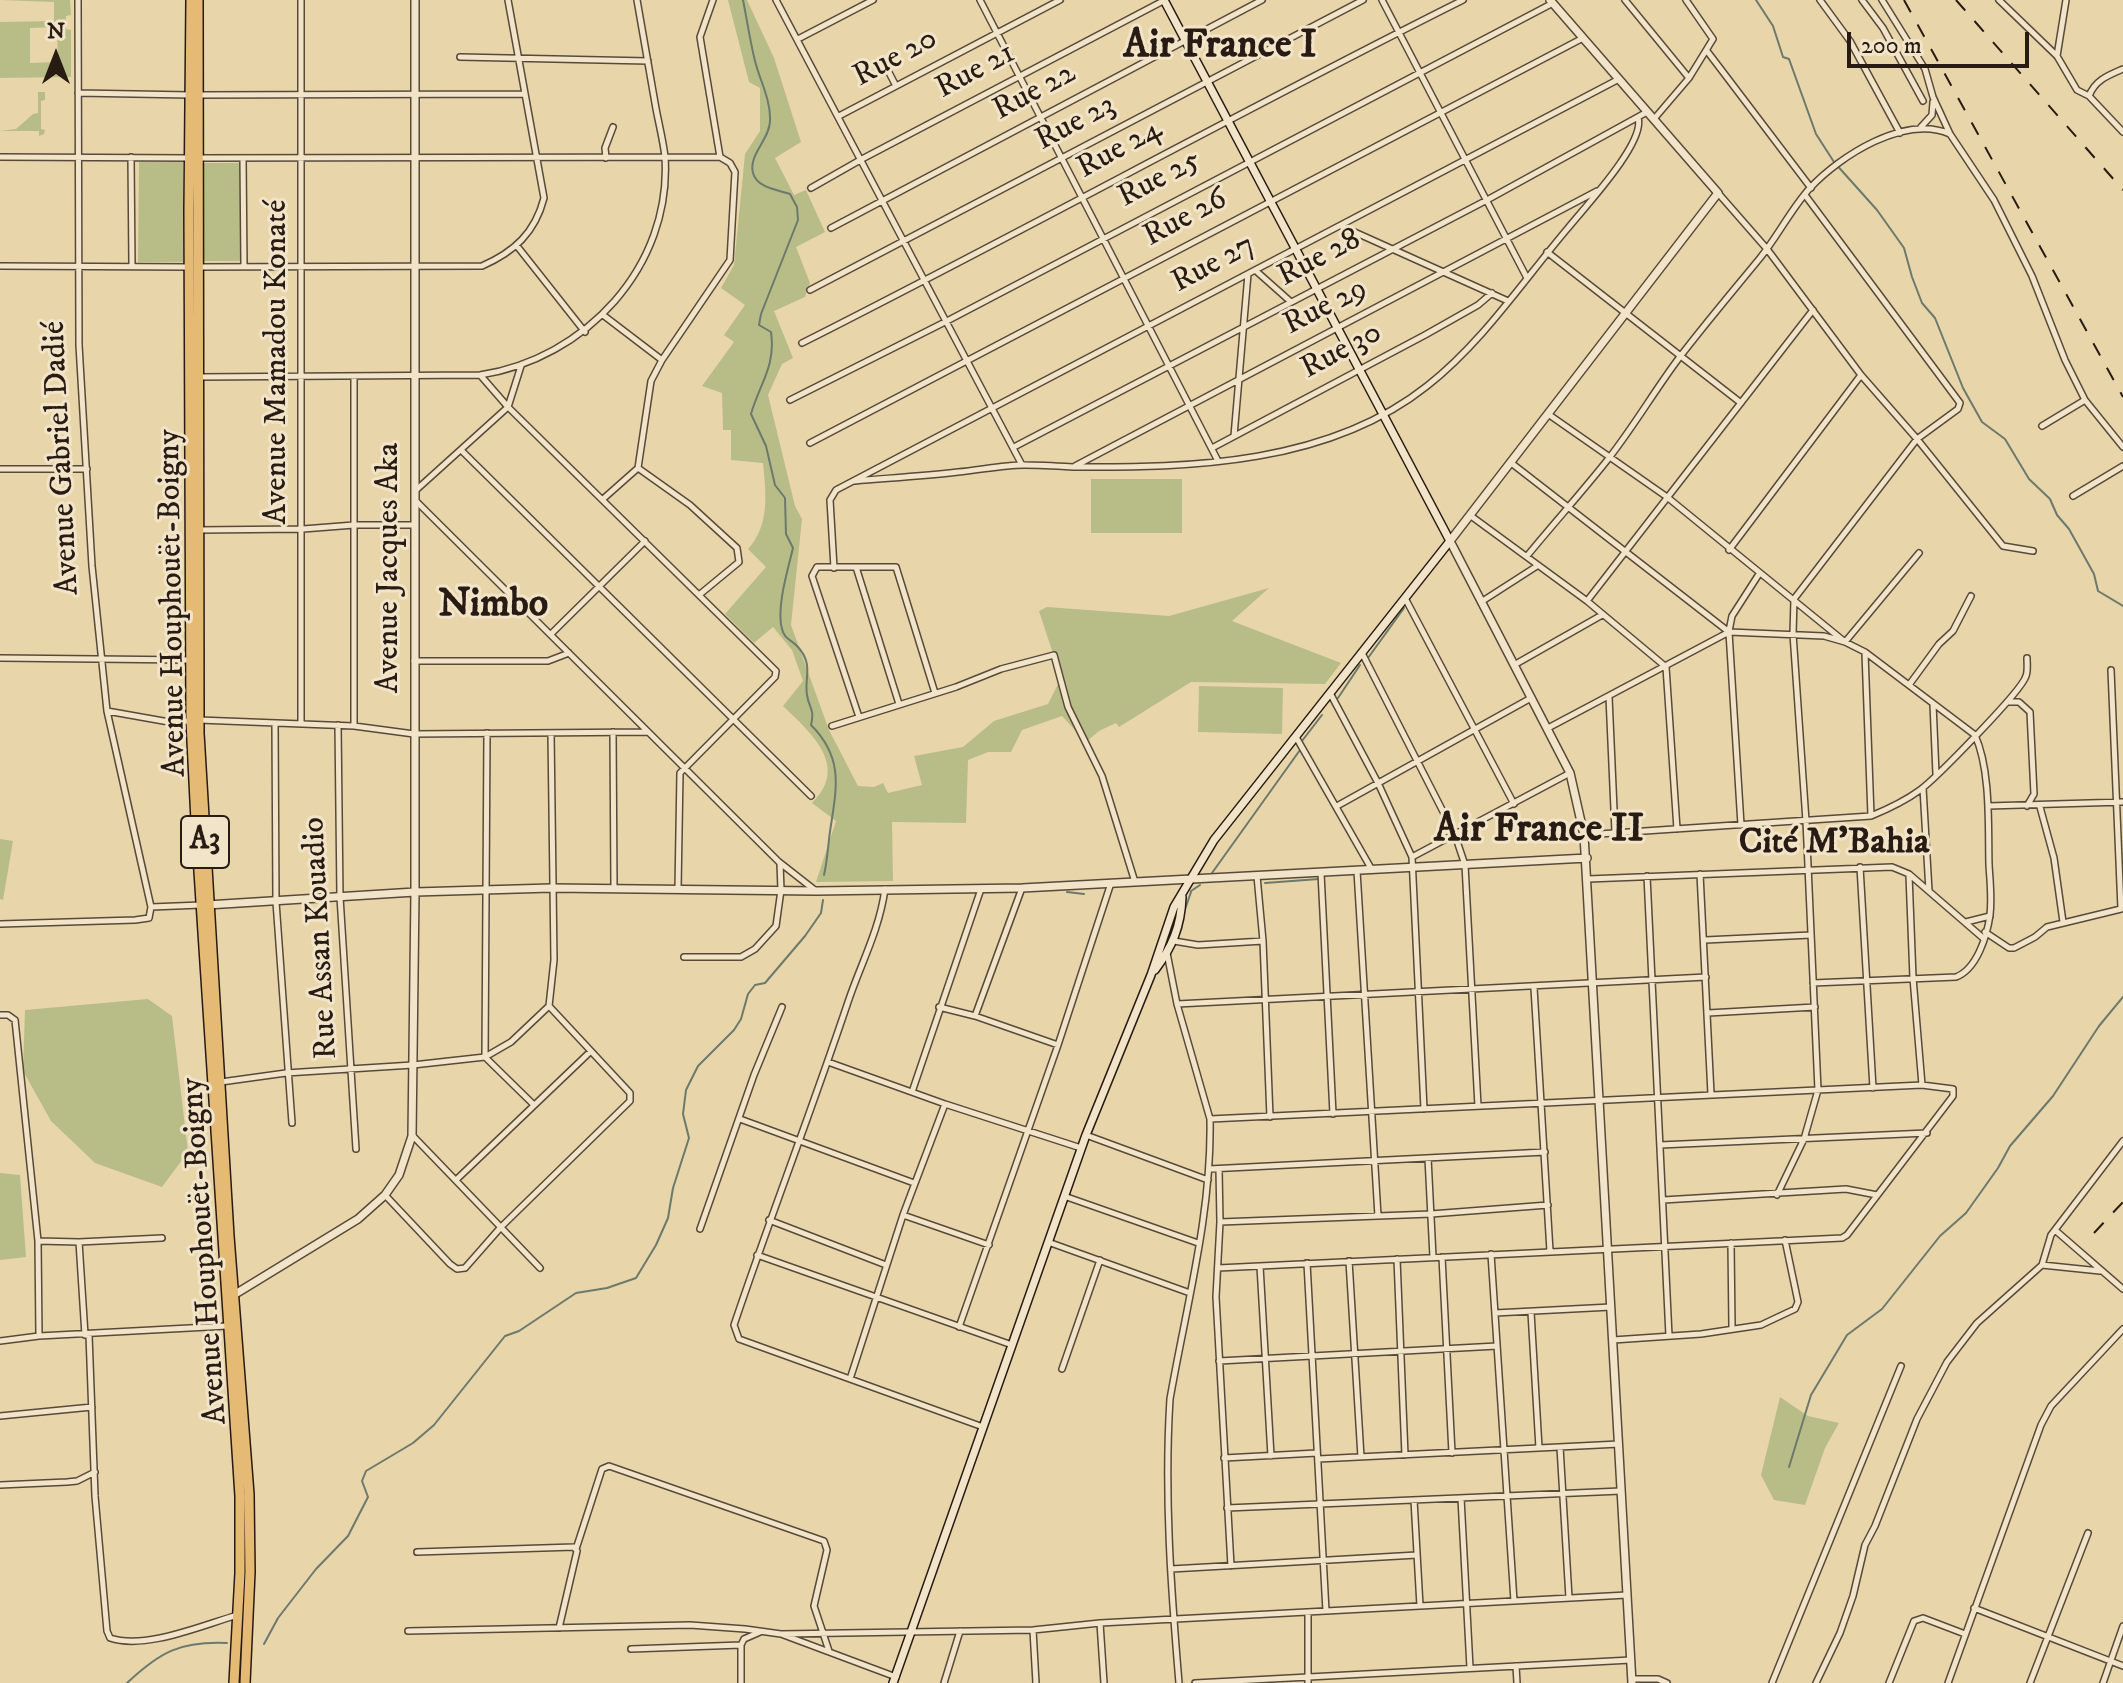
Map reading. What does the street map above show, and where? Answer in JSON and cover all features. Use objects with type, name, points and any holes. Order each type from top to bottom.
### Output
[{"type":"highway","name":"Avenue Houphouët-Boigny","points":[[191,0],[195,95]]},
{"type":"highway","name":"Avenue Houphouët-Boigny","points":[[198,0],[190,660],[230,1297],[249,1506],[250,1572],[245,1683]]},
{"type":"highway","name":"Avenue Houphouët-Boigny","points":[[193,267],[197,377],[195,720]]},
{"type":"highway","name":"Avenue Houphouët-Boigny","points":[[205,905],[221,1082],[230,1297],[227,1326],[240,1496],[234,1683]]},
{"type":"street","name":"Avenue Gabriel Dadié","points":[[78,0],[79,345],[92,566],[107,711],[151,907]]},
{"type":"street","name":"Avenue Mamadou Konaté","points":[[301,0],[301,723]]},
{"type":"street","name":"Avenue Jacques Aka","points":[[385,1195],[399,1175],[412,1136],[415,0]]},
{"type":"street","points":[[0,266],[482,266],[500,258],[517,246],[534,224],[544,198],[508,0]]},
{"type":"street","points":[[197,377],[480,375],[521,366],[585,332],[626,289],[644,259],[664,192],[665,157],[637,0]]},
{"type":"street","points":[[713,0],[700,37],[720,157]]},
{"type":"street","points":[[776,0],[1022,465]]},
{"type":"street","points":[[798,39],[873,0]]},
{"type":"street","points":[[980,0],[1218,461]]},
{"type":"street","name":"Rue 20","points":[[839,116],[1060,0]]},
{"type":"street","points":[[1164,0],[1570,773],[1587,858],[1632,1681],[1658,1679],[1667,1683]]},
{"type":"street","name":"Rue 21","points":[[811,188],[1164,0]]},
{"type":"street","name":"Rue 22","points":[[831,228],[1262,0]]},
{"type":"street","name":"Rue 23","points":[[810,290],[1363,0]]},
{"type":"street","points":[[1382,0],[1527,278]]},
{"type":"street","name":"Rue 24","points":[[802,343],[925,281],[1180,144],[1463,0]]},
{"type":"street","points":[[1625,0],[1689,78]]},
{"type":"street","points":[[1654,119],[1689,78],[1713,39],[1686,0]]},
{"type":"street","points":[[1820,0],[1850,41],[1900,133]]},
{"type":"street","points":[[1862,0],[1883,28],[1923,101]]},
{"type":"street","points":[[1882,0],[1925,69],[1933,97],[1950,134],[1994,200],[2085,400],[2123,447]]},
{"type":"street","points":[[1999,0],[2057,56],[2077,90],[2089,96],[2123,132]]},
{"type":"street","points":[[2057,56],[2066,0]]},
{"type":"street","points":[[1551,2],[1767,249],[1861,375],[2003,546],[2033,551]]},
{"type":"street","name":"Rue 25","points":[[790,400],[947,321],[1551,2]]},
{"type":"street","name":"Rue 26","points":[[810,443],[1583,38]]},
{"type":"street","points":[[1707,51],[1811,188]]},
{"type":"street","points":[[460,57],[648,61]]},
{"type":"street","points":[[884,63],[896,86]]},
{"type":"street","points":[[2089,96],[2092,87],[2123,69]]},
{"type":"street","name":"Rue 27","points":[[834,568],[832,494],[1619,79]]},
{"type":"street","points":[[78,93],[525,94]]},
{"type":"street","points":[[1918,129],[1932,115],[1933,97]]},
{"type":"street","name":"Rue 28","points":[[1014,447],[1487,200],[1647,112]]},
{"type":"street","points":[[853,481],[1022,465],[1074,467],[1218,461],[1289,451],[1383,415],[1428,386],[1508,301],[1616,170],[1638,132],[1638,118]]},
{"type":"street","points":[[606,158],[605,148],[613,127]]},
{"type":"street","points":[[1527,556],[1609,458],[1680,357],[1767,249],[1811,188],[1833,168],[1869,144],[1918,129],[1939,129],[1950,134]]},
{"type":"street","points":[[0,157],[720,157],[730,163],[735,172],[730,260],[651,381],[638,468],[603,499]]},
{"type":"street","points":[[131,157],[132,266]]},
{"type":"street","points":[[243,158],[244,266]]},
{"type":"street","name":"Rue 29","points":[[1074,467],[1599,190]]},
{"type":"street","points":[[408,1631],[690,1625],[765,1631],[829,1651],[894,1680],[1081,1148],[1182,893],[1214,840],[1471,516],[1718,193]]},
{"type":"street","points":[[1777,1195],[1804,1139],[1818,1090],[1806,821],[1793,634],[1794,599],[1917,439],[1958,409],[1959,400],[1805,195]]},
{"type":"street","points":[[1340,226],[1508,301]]},
{"type":"street","points":[[517,246],[585,332]]},
{"type":"street","points":[[1547,252],[1741,403]]},
{"type":"street","points":[[1255,270],[1291,302]]},
{"type":"street","points":[[1234,437],[1248,274]]},
{"type":"street","name":"Rue 30","points":[[1212,448],[1360,371],[1478,305],[1492,293]]},
{"type":"street","points":[[1587,601],[1813,310]]},
{"type":"street","points":[[603,315],[662,360]]},
{"type":"street","points":[[521,366],[508,407],[414,495],[779,862],[816,891]]},
{"type":"street","points":[[480,375],[508,407],[776,671],[775,677],[678,778],[678,889]]},
{"type":"street","points":[[1729,550],[1861,375]]},
{"type":"street","points":[[354,377],[354,726]]},
{"type":"street","points":[[2042,426],[2085,400]]},
{"type":"street","points":[[1548,414],[1667,497],[1845,642]]},
{"type":"street","points":[[462,451],[811,796]]},
{"type":"street","points":[[1510,462],[1729,632]]},
{"type":"street","points":[[2073,496],[2123,466]]},
{"type":"street","points":[[638,468],[690,505],[737,548],[739,562],[699,595]]},
{"type":"street","points":[[0,469],[87,469]]},
{"type":"street","points":[[1471,516],[1587,601],[1659,658],[1666,667],[1677,829]]},
{"type":"street","points":[[197,530],[414,525]]},
{"type":"street","points":[[551,634],[645,541]]},
{"type":"street","points":[[1845,642],[1919,553]]},
{"type":"street","points":[[1481,602],[1537,566]]},
{"type":"street","points":[[859,717],[812,576],[817,567],[896,567],[935,693]]},
{"type":"street","points":[[856,567],[899,704]]},
{"type":"street","points":[[1741,825],[1729,632],[1732,616],[1760,574]]},
{"type":"street","points":[[1909,685],[1939,644],[1953,631],[1971,596]]},
{"type":"street","points":[[1405,598],[1514,804]]},
{"type":"street","points":[[1514,666],[1602,615]]},
{"type":"street","points":[[1548,728],[1729,632],[1824,636],[1845,642],[1865,652],[1975,735],[1980,746],[1988,806],[1990,916],[1971,966],[1965,974],[1956,977],[1813,983]]},
{"type":"street","points":[[1362,652],[1455,835],[1465,865],[1478,1106]]},
{"type":"street","points":[[1865,652],[1871,816]]},
{"type":"street","points":[[414,661],[548,661],[569,653]]},
{"type":"street","points":[[832,726],[956,687],[1001,669],[1054,655],[1068,707],[1102,776],[1135,883]]},
{"type":"street","points":[[0,658],[190,660]]},
{"type":"street","points":[[1584,835],[1871,816],[1923,788],[2008,702],[2026,677],[2027,658]]},
{"type":"street","points":[[1588,879],[1892,867],[1909,874],[1965,923],[2011,949],[2047,927],[2121,909],[2120,802],[2111,670]]},
{"type":"street","points":[[1330,693],[1378,783],[1412,857],[1424,1109]]},
{"type":"street","points":[[1609,697],[1615,832]]},
{"type":"street","points":[[1337,806],[1531,698]]},
{"type":"street","points":[[2008,702],[2019,702],[2030,712],[2034,794],[2027,806]]},
{"type":"street","points":[[1933,703],[1936,774]]},
{"type":"street","points":[[107,711],[169,722],[301,723],[414,734],[649,732]]},
{"type":"street","points":[[275,723],[276,902],[292,1123]]},
{"type":"street","name":"Rue Assan Kouadio","points":[[338,725],[340,897],[356,1149]]},
{"type":"street","points":[[613,732],[614,889]]},
{"type":"street","points":[[487,733],[485,1057],[534,1105]]},
{"type":"street","points":[[221,1082],[286,1073],[485,1057],[511,1042],[549,1006],[554,960],[551,733]]},
{"type":"street","points":[[1296,737],[1372,870]]},
{"type":"street","points":[[1412,857],[1570,773]]},
{"type":"street","points":[[1923,788],[1929,891]]},
{"type":"street","points":[[1988,806],[2040,807],[2120,802]]},
{"type":"street","points":[[2040,807],[2054,858],[2063,922]]},
{"type":"street","points":[[0,924],[135,920],[149,918],[151,907],[415,892],[551,888],[816,891],[1022,888],[1587,858]]},
{"type":"street","points":[[684,957],[741,957],[749,954],[776,926],[781,890],[779,862]]},
{"type":"street","points":[[1860,867],[1873,1088]]},
{"type":"street","points":[[1357,871],[1378,1216]]},
{"type":"street","points":[[1321,873],[1333,1114]]},
{"type":"street","points":[[1700,874],[1711,1094]]},
{"type":"street","points":[[1909,874],[1913,978],[1922,1085]]},
{"type":"street","points":[[1257,876],[1263,941],[1270,1117]]},
{"type":"street","points":[[1647,876],[1669,1336]]},
{"type":"street","points":[[959,1327],[1111,883]]},
{"type":"street","points":[[885,888],[881,918],[797,1142],[734,1325],[739,1339],[983,1427]]},
{"type":"street","points":[[975,1016],[1022,888]]},
{"type":"street","points":[[912,1092],[981,889]]},
{"type":"street","points":[[1151,975],[1174,941],[1182,893]]},
{"type":"street","points":[[1965,923],[1990,916]]},
{"type":"street","points":[[1705,940],[1811,935]]},
{"type":"street","points":[[1162,937],[1177,1004],[1210,1119],[1208,1180],[1170,1399],[1168,1497],[1179,1683]]},
{"type":"street","points":[[1174,941],[1198,945],[1263,941]]},
{"type":"street","points":[[1177,1004],[1706,977]]},
{"type":"street","points":[[1534,988],[1550,1251]]},
{"type":"street","points":[[230,1297],[358,1219],[385,1195],[457,1269],[465,1268],[501,1227],[630,1101],[630,1093],[549,1006]]},
{"type":"street","points":[[700,1229],[754,1075],[782,1007]]},
{"type":"street","points":[[939,1007],[1058,1045]]},
{"type":"street","points":[[1708,1013],[1815,1007]]},
{"type":"street","points":[[0,1015],[8,1015],[15,1020],[38,1241],[39,1336]]},
{"type":"street","points":[[456,1180],[591,1051]]},
{"type":"street","points":[[828,1062],[1081,1148]]},
{"type":"street","points":[[1210,1119],[1922,1085],[1953,1089],[1953,1096],[1927,1133],[1845,1237],[1218,1268]]},
{"type":"street","points":[[850,1379],[914,1183],[945,1104]]},
{"type":"street","points":[[740,1119],[914,1183]]},
{"type":"street","points":[[1660,1145],[1927,1133]]},
{"type":"street","points":[[1086,1135],[1208,1180]]},
{"type":"street","points":[[412,1136],[540,1268]]},
{"type":"street","points":[[1816,1683],[1840,1633],[1865,1545],[1937,1378],[1977,1323],[2042,1265],[2055,1230],[2123,1141]]},
{"type":"street","points":[[1209,1169],[1545,1152]]},
{"type":"street","points":[[1428,1158],[1433,1257]]},
{"type":"street","points":[[1219,1169],[1216,1297],[1231,1566]]},
{"type":"street","points":[[1663,1200],[1846,1189],[1878,1195]]},
{"type":"street","points":[[1064,1196],[1198,1243]]},
{"type":"street","points":[[1220,1222],[1431,1214],[1548,1205]]},
{"type":"street","points":[[903,1215],[989,1245]]},
{"type":"street","points":[[769,1220],[886,1265]]},
{"type":"street","points":[[2055,1230],[2123,1289]]},
{"type":"street","points":[[38,1241],[162,1238]]},
{"type":"street","points":[[1613,1340],[1701,1334],[1761,1325],[1798,1306],[1785,1240]]},
{"type":"street","points":[[79,1242],[92,1407],[99,1557],[107,1631],[110,1638],[120,1641],[143,1641],[238,1615]]},
{"type":"street","points":[[1048,1242],[1190,1293]]},
{"type":"street","points":[[1731,1243],[1732,1327]]},
{"type":"street","points":[[1491,1254],[1514,1601]]},
{"type":"street","points":[[757,1255],[1012,1345]]},
{"type":"street","points":[[1442,1257],[1452,1453]]},
{"type":"street","points":[[1397,1259],[1405,1455]]},
{"type":"street","points":[[1062,1369],[1100,1260]]},
{"type":"street","points":[[1349,1261],[1361,1457]]},
{"type":"street","points":[[1307,1263],[1326,1611]]},
{"type":"street","points":[[2042,1265],[2102,1271]]},
{"type":"street","points":[[1260,1266],[1271,1456]]},
{"type":"street","points":[[1495,1313],[1611,1307]]},
{"type":"street","points":[[1531,1312],[1539,1448]]},
{"type":"street","points":[[0,1341],[39,1336],[227,1326]]},
{"type":"street","points":[[1948,1683],[2037,1435],[2051,1406],[2123,1329]]},
{"type":"street","points":[[1219,1361],[1497,1346]]},
{"type":"street","points":[[1772,1683],[1901,1366]]},
{"type":"street","points":[[0,1416],[92,1407]]},
{"type":"street","points":[[1224,1458],[1361,1457],[1619,1444]]},
{"type":"street","points":[[1560,1447],[1569,1598]]},
{"type":"street","points":[[559,1628],[576,1549],[602,1469],[609,1466],[824,1541],[827,1550],[814,1600],[829,1651]]},
{"type":"street","points":[[0,1485],[77,1481],[95,1472]]},
{"type":"street","points":[[1227,1508],[1621,1491]]},
{"type":"street","points":[[1461,1498],[1470,1669]]},
{"type":"street","points":[[1414,1500],[1420,1606]]},
{"type":"street","points":[[2030,1683],[2088,1533]]},
{"type":"street","points":[[417,1552],[576,1549]]},
{"type":"street","points":[[1171,1569],[1417,1555]]},
{"type":"street","points":[[781,1634],[1033,1630],[1100,1623],[1628,1595]]},
{"type":"street","points":[[1974,1608],[2123,1666]]},
{"type":"street","points":[[1308,1612],[1308,1680]]},
{"type":"street","points":[[1889,1683],[1914,1621],[1923,1618],[1965,1634]]},
{"type":"street","points":[[1100,1623],[1104,1683]]},
{"type":"street","points":[[2103,1683],[2123,1626]]},
{"type":"street","points":[[1033,1630],[1036,1683]]},
{"type":"street","points":[[741,1683],[741,1645],[744,1639],[765,1631]]},
{"type":"street","points":[[944,1683],[960,1631]]},
{"type":"street","points":[[631,1649],[741,1645]]},
{"type":"street","points":[[1195,1683],[1308,1680],[1631,1660]]},
{"type":"street","points":[[1516,1666],[1517,1683]]},
{"type":"green space","points":[[0,0],[70,0],[71,15],[66,16],[66,29],[71,30],[71,77],[0,78],[0,22],[54,21],[54,2]],"holes":[[[57,27],[58,62],[30,63],[30,28]]]},
{"type":"green space","points":[[728,0],[747,0],[774,58],[801,142],[775,158],[794,195],[806,190],[825,232],[796,247],[810,283],[805,297],[774,311],[793,358],[782,364],[768,395],[795,506],[802,519],[791,625],[829,730],[858,786],[874,787],[883,783],[888,793],[922,785],[914,756],[963,747],[994,721],[1048,704],[1061,678],[1039,611],[1047,607],[1169,616],[1269,588],[1232,621],[1341,663],[1325,684],[1191,682],[1119,727],[1116,723],[1086,742],[1062,716],[1022,730],[1011,752],[988,752],[968,760],[966,823],[892,822],[893,881],[816,882],[836,821],[812,803],[823,789],[827,776],[827,763],[822,751],[805,727],[783,706],[803,681],[792,650],[773,627],[754,643],[725,614],[766,567],[748,549],[763,519],[763,463],[731,460],[731,430],[723,430],[722,393],[702,386],[734,342],[724,335],[745,305],[721,288],[734,265],[745,154],[760,131],[760,88],[749,82]]},
{"type":"green space","points":[[38,92],[45,92],[45,100],[41,101],[41,129],[45,130],[44,134],[39,136],[39,131],[0,131],[16,129],[38,113]]},
{"type":"green space","points":[[139,162],[183,162],[183,262],[138,262]]},
{"type":"green space","points":[[196,163],[240,163],[240,261],[196,261]]},
{"type":"green space","points":[[1091,479],[1182,479],[1182,533],[1091,533]]},
{"type":"green space","points":[[1199,686],[1283,688],[1282,734],[1198,732]]},
{"type":"green space","points":[[0,839],[13,841],[3,900],[0,899]]},
{"type":"green space","points":[[148,999],[172,1016],[188,1152],[162,1187],[95,1163],[51,1121],[23,1071],[25,1010]]},
{"type":"green space","points":[[0,1173],[20,1175],[26,1257],[0,1260]]},
{"type":"green space","points":[[1780,1397],[1808,1416],[1839,1423],[1825,1448],[1805,1505],[1774,1500],[1761,1475]]},
{"type":"waterway","points":[[743,0],[755,61],[770,113],[769,128],[754,160],[753,173],[763,185],[790,194],[797,207],[798,220],[761,314],[759,325],[771,332],[771,355],[751,414],[766,446],[775,485],[785,498],[786,534],[793,548],[782,600],[782,629],[806,660],[811,725],[828,749],[835,772],[835,797],[824,875]]},
{"type":"waterway","points":[[1756,0],[1773,26],[1783,57],[1789,59],[1816,134],[1834,162],[1877,210],[1904,248],[1922,303],[1935,318],[1963,388],[1982,422],[2005,439],[2029,479],[2050,499],[2094,574],[2098,591],[2123,606]]},
{"type":"waterway","points":[[1368,658],[1404,608]]},
{"type":"waterway","points":[[1338,698],[1360,665]]},
{"type":"waterway","points":[[1302,741],[1322,715]]},
{"type":"waterway","points":[[1212,873],[1300,750]]},
{"type":"waterway","points":[[1265,883],[1319,879]]},
{"type":"waterway","points":[[1191,891],[1200,885]]},
{"type":"waterway","points":[[1067,892],[1084,894]]},
{"type":"waterway","points":[[1183,915],[1191,892]]},
{"type":"waterway","points":[[264,1644],[278,1618],[316,1569],[348,1536],[368,1497],[362,1481],[366,1471],[413,1443],[434,1425],[505,1336],[519,1331],[576,1293],[607,1288],[636,1278],[668,1218],[673,1188],[689,1138],[683,1114],[686,1090],[698,1066],[734,1030],[741,1019],[748,994],[755,985],[765,983],[805,936],[821,913],[823,900]]},
{"type":"waterway","points":[[1789,1467],[1811,1395],[1847,1335],[1882,1309],[1940,1236],[1966,1213],[2010,1146],[2053,1096],[2099,1026],[2123,997]]},
{"type":"waterway","points":[[127,1683],[150,1663],[172,1651],[196,1644],[227,1643]]},
{"type":"railway","points":[[1904,0],[2123,397]]},
{"type":"railway","points":[[1956,0],[2123,190]]},
{"type":"railway","points":[[2094,1233],[2123,1202]]},
{"type":"district","name":"Air France I","points":[[1220,48]]},
{"type":"district","name":"Nimbo","points":[[493,607]]},
{"type":"district","name":"Air France II","points":[[1539,832]]},
{"type":"district","name":"Cité M'Bahia","points":[[1834,845]]}]
